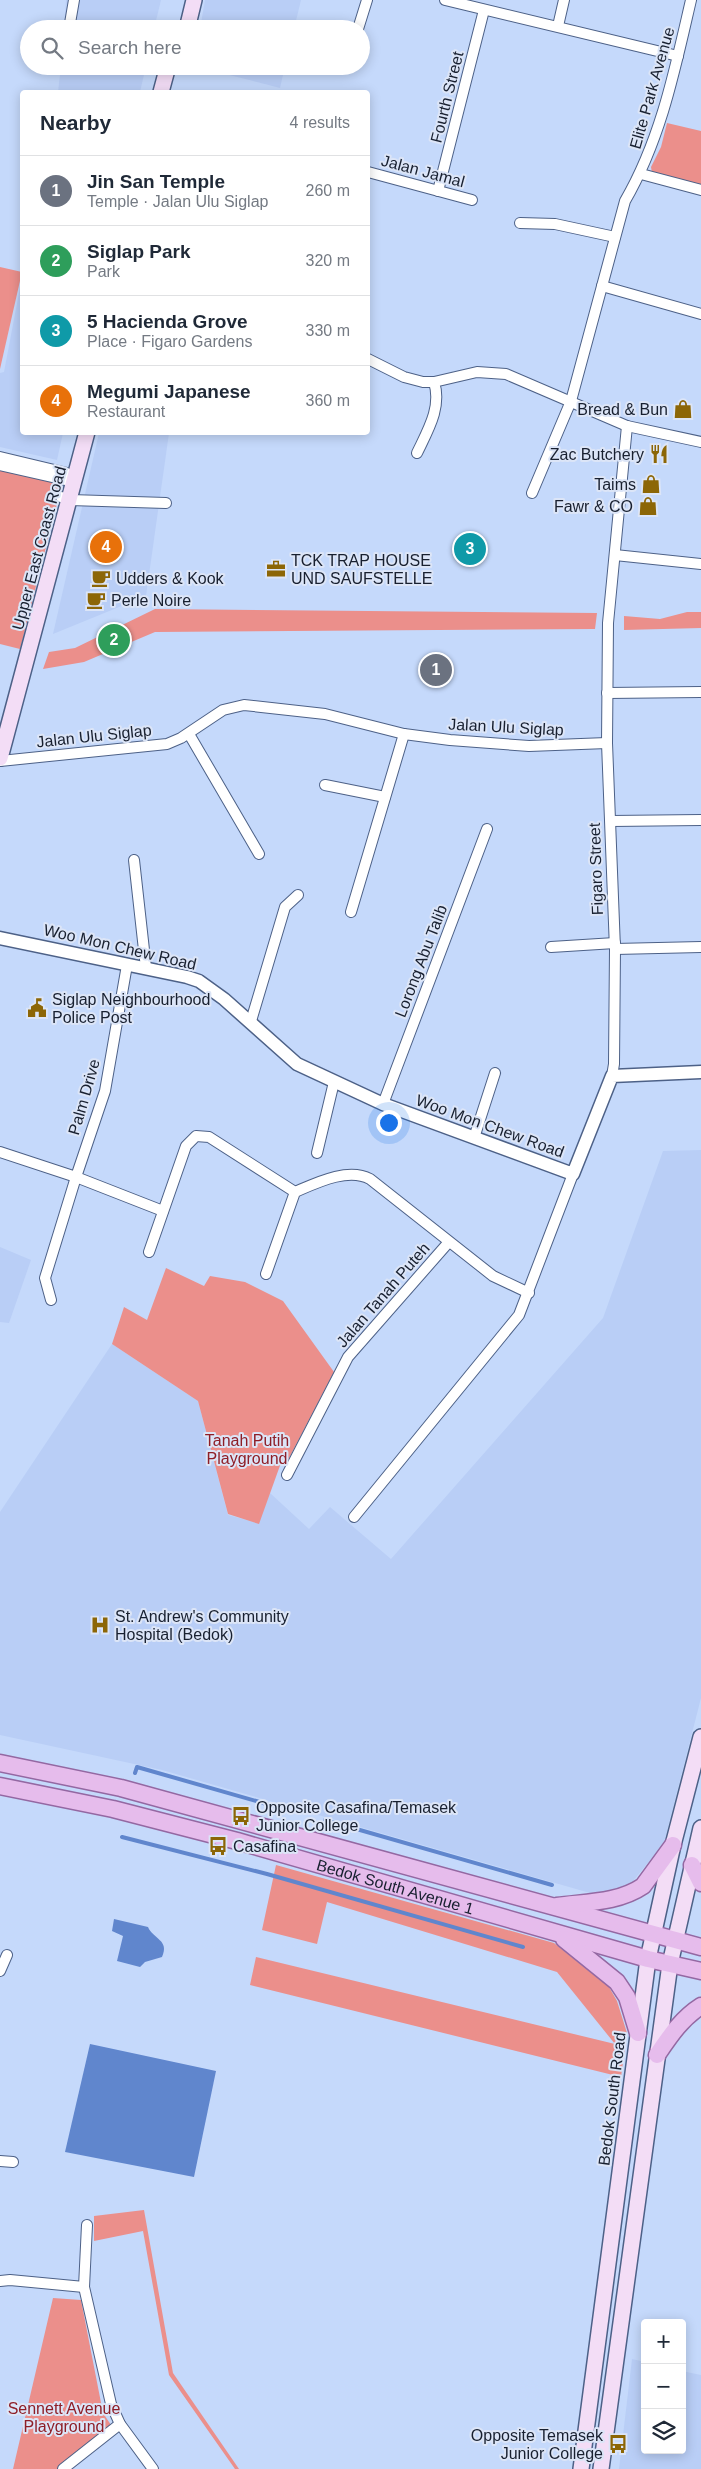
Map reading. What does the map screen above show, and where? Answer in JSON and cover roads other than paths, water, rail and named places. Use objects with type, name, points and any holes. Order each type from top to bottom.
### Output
[{"type":"main road","points":[[179,20],[184,0]]},
{"type":"main road","points":[[189,20],[194,0]]},
{"type":"main road","points":[[162,90],[166,75]]},
{"type":"main road","points":[[171,90],[175,75]]},
{"type":"main road","name":"Upper East Coast Road","points":[[0,760],[66,498],[76,435]]},
{"type":"main road","name":"Upper East Coast Road","points":[[68,478],[86,435]]},
{"type":"main road","name":"Upper East Coast Road","points":[[0,723],[66,498]]},
{"type":"main road","name":"Bedok South Road","points":[[581,2469],[648,1959],[701,1736]]},
{"type":"main road","name":"Bedok South Avenue 1","points":[[0,1763],[122,1788],[296,1835],[548,1907],[701,1947]]},
{"type":"main road","name":"Bedok South Avenue 1","points":[[0,1786],[114,1809],[237,1841],[648,1959],[701,1971]]},
{"type":"main road","points":[[601,2469],[670,1964],[701,1828]]},
{"type":"main road","points":[[548,1907],[614,1900],[637,1890],[643,1886],[674,1845]]},
{"type":"main road","points":[[692,1865],[701,1883]]},
{"type":"main road","points":[[556,1933],[617,1982],[627,1997],[638,2033]]},
{"type":"main road","points":[[657,2055],[674,2030],[691,2012],[701,2006]]},
{"type":"street","points":[[71,20],[74,0]]},
{"type":"street","points":[[361,20],[367,0]]},
{"type":"street","points":[[445,0],[678,56]]},
{"type":"street","points":[[558,26],[564,0]]},
{"type":"street","name":"Elite Park Avenue","points":[[532,493],[571,401],[625,201],[641,174],[654,142],[678,56],[691,0]]},
{"type":"street","name":"Fourth Street","points":[[438,191],[484,10]]},
{"type":"street","name":"Jalan Jamal","points":[[370,173],[472,200]]},
{"type":"street","points":[[641,174],[701,190]]},
{"type":"street","points":[[520,223],[555,224],[615,237]]},
{"type":"street","points":[[602,286],[701,314]]},
{"type":"street","points":[[370,360],[413,380],[434,382],[491,371],[521,378],[627,426],[701,442]]},
{"type":"street","points":[[417,453],[432,421],[437,393],[434,382]]},
{"type":"street","name":"Figaro Street","points":[[574,1174],[612,1076],[614,1064],[615,946],[607,743],[608,623],[627,426]]},
{"type":"street","points":[[0,457],[68,478]]},
{"type":"street","points":[[0,465],[68,478]]},
{"type":"street","points":[[66,498],[166,503]]},
{"type":"street","points":[[615,556],[701,564]]},
{"type":"street","points":[[607,693],[701,692]]},
{"type":"street","name":"Jalan Ulu Siglap","points":[[0,760],[167,744],[189,734],[223,710],[244,705],[325,714],[404,734],[529,746],[607,743]]},
{"type":"street","points":[[189,734],[259,854]]},
{"type":"street","points":[[351,912],[404,734]]},
{"type":"street","points":[[325,785],[385,797]]},
{"type":"street","points":[[611,821],[701,820]]},
{"type":"street","name":"Lorong Abu Talib","points":[[383,1104],[487,830]]},
{"type":"street","points":[[134,860],[146,968]]},
{"type":"street","points":[[251,1021],[286,907],[298,895]]},
{"type":"street","name":"Woo Mon Chew Road","points":[[0,938],[187,977],[199,982],[251,1021],[297,1064],[383,1104],[574,1174],[519,1315],[354,1518]]},
{"type":"street","points":[[551,947],[701,946]]},
{"type":"street","name":"Palm Drive","points":[[51,1300],[45,1278],[76,1177],[106,1091],[127,965]]},
{"type":"street","points":[[612,1076],[701,1072]]},
{"type":"street","points":[[474,1138],[496,1073]]},
{"type":"street","points":[[317,1153],[334,1082]]},
{"type":"street","points":[[149,1252],[186,1146],[196,1136],[203,1135],[295,1192],[266,1274]]},
{"type":"street","points":[[0,1152],[76,1177],[163,1211]]},
{"type":"street","name":"Jalan Tanah Puteh","points":[[295,1192],[349,1174],[365,1176],[448,1243],[493,1276],[528,1293]]},
{"type":"street","name":"Jalan Tanah Puteh","points":[[287,1475],[348,1357],[448,1243]]},
{"type":"street","points":[[0,1971],[7,1955]]},
{"type":"street","points":[[0,2161],[13,2162]]},
{"type":"street","points":[[87,2225],[84,2287],[112,2404],[120,2424],[153,2469]]},
{"type":"street","points":[[0,2281],[10,2280],[84,2287]]},
{"type":"street","points":[[63,2469],[120,2424]]},
{"type":"water","points":[[114,1919],[148,1927],[164,1947],[162,1957],[145,1962],[140,1967],[117,1961],[123,1936],[112,1931]]},
{"type":"water","points":[[90,2044],[216,2071],[194,2177],[65,2152]]},
{"type":"waterway","points":[[135,1773],[137,1767],[277,1807]]},
{"type":"waterway","points":[[325,1820],[552,1885]]},
{"type":"waterway","points":[[122,1837],[267,1874],[523,1947]]},
{"type":"place","name":"Bread & Bun","points":[[683,409]]},
{"type":"place","name":"Zac Butchery","points":[[659,454]]},
{"type":"place","name":"Taims","points":[[651,484]]},
{"type":"place","name":"Fawr & CO","points":[[648,506]]},
{"type":"place","name":"Megumi Japanese","points":[[106,547]]},
{"type":"place","name":"5 Hacienda Grove","points":[[470,549]]},
{"type":"place","name":"TCK TRAP HOUSE UND SAUFSTELLE","points":[[276,569]]},
{"type":"place","name":"Udders & Kook","points":[[101,578]]},
{"type":"place","name":"Perle Noire","points":[[96,600]]},
{"type":"place","name":"Siglap Park","points":[[114,640]]},
{"type":"place","name":"Jin San Temple","points":[[436,670]]},
{"type":"place","name":"Siglap Neighbourhood Police Post","points":[[37,1008]]},
{"type":"place","name":"St. Andrew's Community Hospital (Bedok)","points":[[100,1625]]},
{"type":"place","name":"Opposite Casafina/Temasek Junior College","points":[[241,1816]]},
{"type":"place","name":"Casafina","points":[[218,1846]]},
{"type":"place","name":"Opposite Temasek Junior College","points":[[618,2444]]},
{"type":"park label","name":"Tanah Putih Playground","points":[[247,1449]]},
{"type":"park label","name":"Sennett Avenue Playground","points":[[64,2417]]}]
